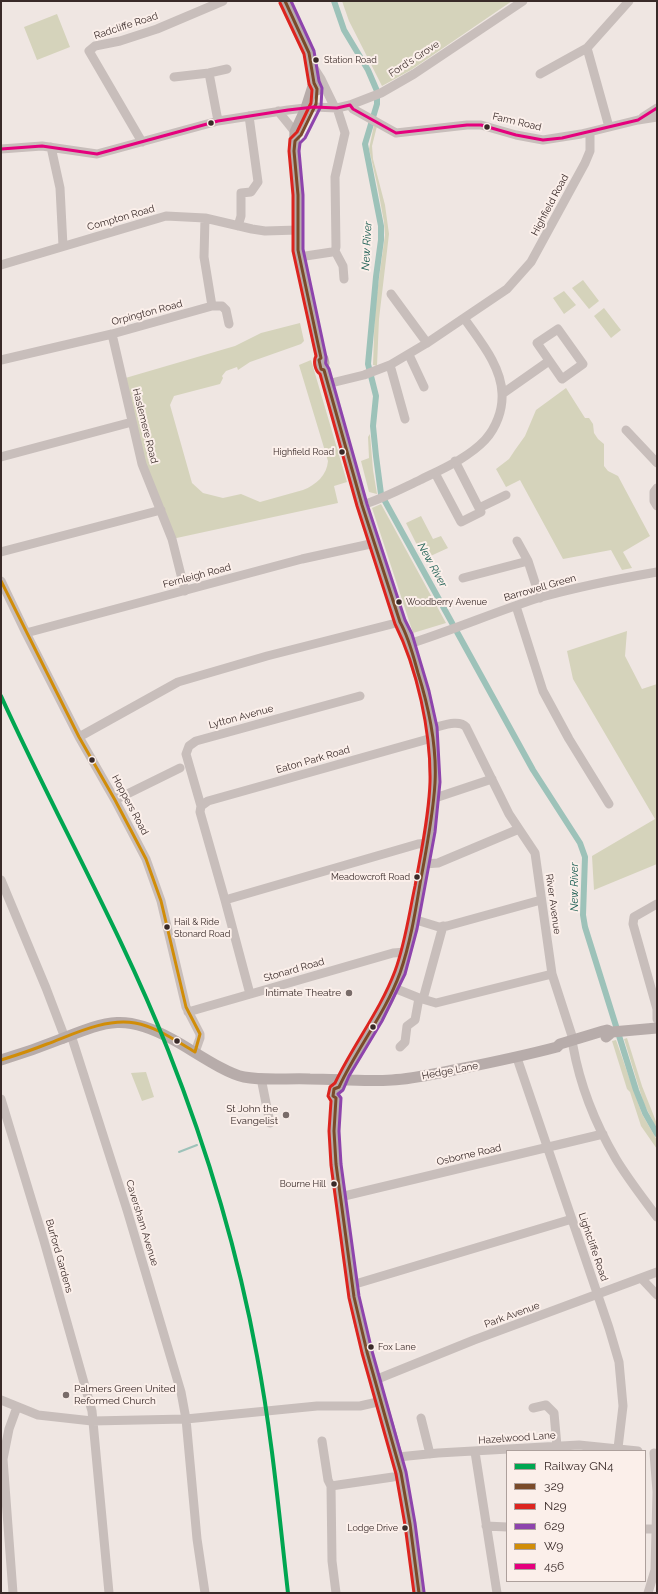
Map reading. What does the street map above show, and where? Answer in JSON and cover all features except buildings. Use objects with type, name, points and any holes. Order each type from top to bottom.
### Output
[{"type":"main road","points":[[285,1],[306,45],[312,64],[314,84],[310,107],[295,137],[294,151],[298,195],[299,257],[321,358],[323,359],[326,367],[324,370],[327,384],[362,505],[400,622],[407,635],[424,692],[432,733],[435,798],[428,843],[406,952],[394,988],[378,1019],[340,1084],[340,1096],[336,1098],[333,1139],[352,1285],[359,1322],[398,1457],[413,1536],[419,1593]]},
{"type":"main road","points":[[1,1060],[106,1023],[120,1022],[146,1026],[225,1069],[243,1076],[261,1078],[326,1079],[340,1084]]},
{"type":"main road","name":"Hedge Lane","points":[[340,1084],[408,1079],[517,1058],[557,1047],[560,1044],[573,1043],[603,1031],[608,1030],[611,1032],[657,1028]]},
{"type":"street","name":"Radcliffe Road","points":[[142,142],[89,51],[95,46],[120,41],[156,29],[222,1]]},
{"type":"street","name":"Ford's Grove","points":[[310,107],[336,108],[350,105],[377,94],[414,74],[523,1]]},
{"type":"street","points":[[540,74],[587,48],[629,1]]},
{"type":"street","points":[[587,48],[609,127]]},
{"type":"street","points":[[312,64],[336,108],[345,133],[335,177],[335,251],[343,266],[344,278]]},
{"type":"street","points":[[174,77],[209,73],[227,69]]},
{"type":"street","points":[[209,73],[218,121]]},
{"type":"street","name":"Farm Road","points":[[350,105],[353,109],[396,133],[467,125],[481,125],[516,135],[543,140],[562,138],[657,117]]},
{"type":"street","points":[[1,150],[42,146],[97,154],[218,121],[310,107]]},
{"type":"street","name":"Farm Road","points":[[638,120],[657,108]]},
{"type":"street","points":[[278,111],[295,137]]},
{"type":"street","points":[[238,226],[241,216],[241,194],[251,192],[258,182],[249,116]]},
{"type":"street","name":"Highfield Road","points":[[327,384],[364,375],[390,365],[427,343],[506,289],[531,262],[557,216],[590,151],[590,132]]},
{"type":"street","points":[[52,147],[60,188],[63,246]]},
{"type":"street","name":"Compton Road","points":[[1,264],[166,216],[205,218],[265,231],[298,230]]},
{"type":"street","points":[[205,218],[204,257],[212,306],[222,306],[226,310],[229,324]]},
{"type":"street","points":[[299,257],[335,251]]},
{"type":"street","points":[[391,294],[427,343]]},
{"type":"street","name":"Orpington Road","points":[[1,360],[112,334],[212,306]]},
{"type":"street","points":[[362,505],[394,493],[436,473],[469,454],[485,440],[497,423],[502,394],[500,384],[493,363],[464,318]]},
{"type":"street","points":[[558,328],[583,364],[562,379],[549,361],[537,343],[558,328]]},
{"type":"street","name":"Haslemere Road","points":[[112,334],[142,464],[172,539],[184,591]]},
{"type":"street","points":[[409,354],[424,386]]},
{"type":"street","points":[[502,394],[549,361]]},
{"type":"street","points":[[390,365],[405,419]]},
{"type":"street","points":[[1,456],[132,422]]},
{"type":"street","points":[[626,430],[657,463]]},
{"type":"street","points":[[436,473],[461,522],[481,512],[455,461]]},
{"type":"street","points":[[657,488],[654,492],[654,501],[657,506]]},
{"type":"street","points":[[479,508],[506,495]]},
{"type":"street","points":[[1,552],[161,510]]},
{"type":"street","points":[[517,540],[528,561],[540,598]]},
{"type":"street","name":"Fernleigh Road","points":[[26,633],[302,559],[375,544]]},
{"type":"street","points":[[463,578],[528,561]]},
{"type":"street","name":"Barrowell Green","points":[[409,644],[540,598],[597,584],[657,572]]},
{"type":"street","name":"Hoppers Road","points":[[1,581],[79,737],[115,800],[153,877],[161,901],[188,1012],[200,1034],[195,1052]]},
{"type":"street","points":[[516,606],[543,691],[568,739],[609,804]]},
{"type":"street","points":[[79,737],[178,682],[267,656],[400,622]]},
{"type":"street","name":"Lytton Avenue","points":[[201,806],[186,754],[189,746],[195,742],[360,696]]},
{"type":"street","name":"River Avenue","points":[[432,733],[454,724],[464,725],[468,730],[509,814],[535,853],[552,974],[573,1043],[582,1086],[616,1160],[657,1217]]},
{"type":"street","name":"Eaton Park Road","points":[[201,806],[208,801],[432,733]]},
{"type":"street","points":[[115,800],[180,768]]},
{"type":"street","points":[[435,798],[492,779]]},
{"type":"street","points":[[201,806],[200,812],[225,900],[247,995]]},
{"type":"street","points":[[424,864],[438,863],[519,829]]},
{"type":"street","points":[[225,900],[418,844],[428,843]]},
{"type":"street","name":"Caversham Avenue","points":[[1,880],[68,1036],[129,1218],[180,1392],[186,1419],[197,1539],[205,1593]]},
{"type":"street","points":[[413,919],[432,925],[443,926],[541,900]]},
{"type":"street","points":[[657,904],[634,917],[633,924],[657,1009],[657,1019]]},
{"type":"street","points":[[400,1047],[405,1042],[407,1026],[415,1020],[443,926]]},
{"type":"street","name":"Stonard Road","points":[[188,1012],[393,953],[406,952]]},
{"type":"street","points":[[394,988],[421,999],[436,1003],[552,974]]},
{"type":"street","name":"Lightcliffe Road","points":[[517,1058],[598,1294],[619,1362],[623,1406],[618,1448]]},
{"type":"street","points":[[261,1078],[270,1123]]},
{"type":"street","name":"Burford Gardens","points":[[1,1099],[46,1248],[92,1412],[109,1593]]},
{"type":"street","name":"Osborne Road","points":[[340,1197],[603,1134]]},
{"type":"street","points":[[352,1285],[572,1219]]},
{"type":"street","name":"Park Avenue","points":[[375,1380],[474,1340],[657,1272]]},
{"type":"street","points":[[641,1278],[657,1295]]},
{"type":"street","points":[[1,1400],[38,1414],[92,1420],[186,1419],[325,1405],[360,1406],[382,1401]]},
{"type":"street","points":[[533,1408],[546,1405],[554,1413],[557,1446]]},
{"type":"street","points":[[13,1593],[3,1459],[9,1429],[17,1407]]},
{"type":"street","points":[[421,1418],[430,1454]]},
{"type":"street","points":[[322,1441],[328,1480],[331,1486],[332,1562],[336,1593]]},
{"type":"street","name":"Hazelwood Lane","points":[[398,1457],[579,1445],[631,1450]]},
{"type":"street","points":[[475,1452],[497,1593]]},
{"type":"street","points":[[648,1593],[655,1570],[657,1529],[657,1492],[652,1453]]},
{"type":"street","points":[[331,1486],[393,1477]]},
{"type":"street","points":[[486,1526],[506,1527]]},
{"type":"street","points":[[646,1529],[657,1529]]},
{"type":"shaded area","points":[[342,1],[512,1],[411,70],[382,86],[349,21]]},
{"type":"shaded area","points":[[57,14],[70,47],[37,60],[24,27]]},
{"type":"shaded area","points":[[374,125],[377,126],[372,146],[373,159],[385,205],[389,234],[379,319],[377,366],[373,365],[375,307],[385,235],[377,184],[369,149]]},
{"type":"shaded area","points":[[583,280],[599,301],[589,309],[572,288]]},
{"type":"shaded area","points":[[564,291],[576,305],[564,314],[553,298]]},
{"type":"shaded area","points":[[604,308],[621,330],[611,338],[594,316]]},
{"type":"shaded area","points":[[300,323],[304,341],[301,344],[250,362],[238,370],[237,367],[226,371],[222,376],[223,378],[220,384],[174,396],[170,405],[192,483],[203,493],[223,498],[241,494],[260,502],[303,490],[320,479],[326,471],[328,461],[299,365],[311,360],[347,482],[334,486],[338,503],[172,539],[136,439],[122,379],[235,346],[261,333]]},
{"type":"shaded area","points":[[566,388],[585,418],[589,418],[593,424],[594,433],[604,444],[604,466],[608,471],[618,476],[650,536],[623,552],[632,568],[622,570],[611,550],[563,559],[520,480],[506,487],[496,469],[509,459],[525,436],[536,410]]},
{"type":"shaded area","points":[[370,434],[377,494],[369,492],[361,461],[369,458],[368,437]]},
{"type":"shaded area","points":[[381,504],[446,623],[413,633],[372,508]]},
{"type":"shaded area","points":[[421,516],[433,539],[441,536],[448,548],[424,559],[406,523]]},
{"type":"shaded area","points":[[627,631],[625,656],[642,689],[657,684],[657,864],[594,890],[592,856],[655,819],[573,679],[567,651]]},
{"type":"shaded area","points":[[627,1038],[642,1086],[657,1124],[657,1129],[644,1104],[624,1039]]},
{"type":"shaded area","points":[[616,1040],[642,1114],[657,1140],[657,1149],[641,1126],[630,1092],[627,1089],[612,1041]]},
{"type":"shaded area","points":[[146,1072],[154,1097],[142,1101],[131,1073]]},
{"type":"waterway","name":"New River","points":[[334,1],[344,30],[368,70],[377,91],[377,104],[365,144],[381,226],[381,240],[368,364],[376,396],[373,426],[381,494],[533,770],[580,843],[585,857],[583,915],[585,927],[636,1090],[645,1113],[657,1134]]},
{"type":"waterway","points":[[179,1152],[197,1145]]},
{"type":"rail line","name":"GN4","points":[[1,696],[129,960],[168,1050],[196,1125],[231,1240],[241,1278],[257,1356],[271,1445],[288,1593]]},
{"type":"transit line","name":"329","points":[[285,1],[309,53],[314,83],[317,89],[316,104],[301,135],[295,141],[294,151],[298,195],[298,250],[321,358],[319,360],[321,369],[324,370],[362,505],[422,686],[429,713],[435,755],[435,783],[431,821],[414,918],[404,962],[387,1003],[354,1058],[339,1087],[334,1089],[333,1096],[336,1098],[334,1131],[336,1164],[354,1297],[367,1352],[401,1473],[410,1524],[419,1593]]},
{"type":"transit line","name":"629","points":[[291,1],[314,51],[319,81],[322,88],[321,106],[305,138],[300,143],[299,151],[303,195],[303,249],[326,363],[329,369],[367,504],[405,620],[412,634],[429,691],[437,727],[440,782],[435,832],[417,929],[405,974],[382,1021],[349,1076],[343,1090],[338,1094],[341,1098],[339,1131],[341,1164],[359,1296],[372,1351],[406,1472],[415,1523],[424,1592]]},
{"type":"transit line","name":"N29","points":[[280,3],[304,54],[309,84],[312,90],[311,103],[297,132],[290,139],[289,151],[293,195],[293,251],[316,356],[315,366],[320,374],[357,506],[395,624],[403,641],[416,680],[425,722],[430,763],[428,808],[415,886],[402,950],[395,971],[382,1000],[335,1083],[330,1087],[328,1096],[331,1101],[329,1131],[331,1165],[349,1298],[362,1353],[396,1474],[405,1525],[414,1593]]},
{"type":"transit line","name":"456","points":[[350,105],[353,109],[396,133],[467,125],[481,125],[516,135],[543,140],[562,138],[638,120],[657,108]]},
{"type":"transit line","name":"456","points":[[1,149],[42,146],[97,154],[218,121],[288,110],[314,107],[337,108],[350,105]]},
{"type":"transit line","name":"W9","points":[[1,581],[79,737],[115,800],[146,859],[161,901],[186,1007],[200,1034],[195,1052]]},
{"type":"transit line","name":"W9","points":[[1,1060],[90,1028],[124,1022],[135,1023],[151,1028],[195,1052]]},
{"type":"place","name":"Station Road","points":[[316,60]]},
{"type":"place","name":"Highfield Road","points":[[342,452]]},
{"type":"place","name":"Woodberry Avenue","points":[[399,602]]},
{"type":"place","name":"Meadowcroft Road","points":[[417,877]]},
{"type":"place","name":"Hail & Ride Stonard Road","points":[[167,927]]},
{"type":"place","name":"Intimate Theatre","points":[[349,993]]},
{"type":"place","name":"St John the Evangelist","points":[[286,1115]]},
{"type":"place","name":"Bourne Hill","points":[[334,1184]]},
{"type":"place","name":"Fox Lane","points":[[371,1347]]},
{"type":"place","name":"Palmers Green United Reformed Church","points":[[66,1395]]},
{"type":"place","name":"Lodge Drive","points":[[405,1528]]}]
